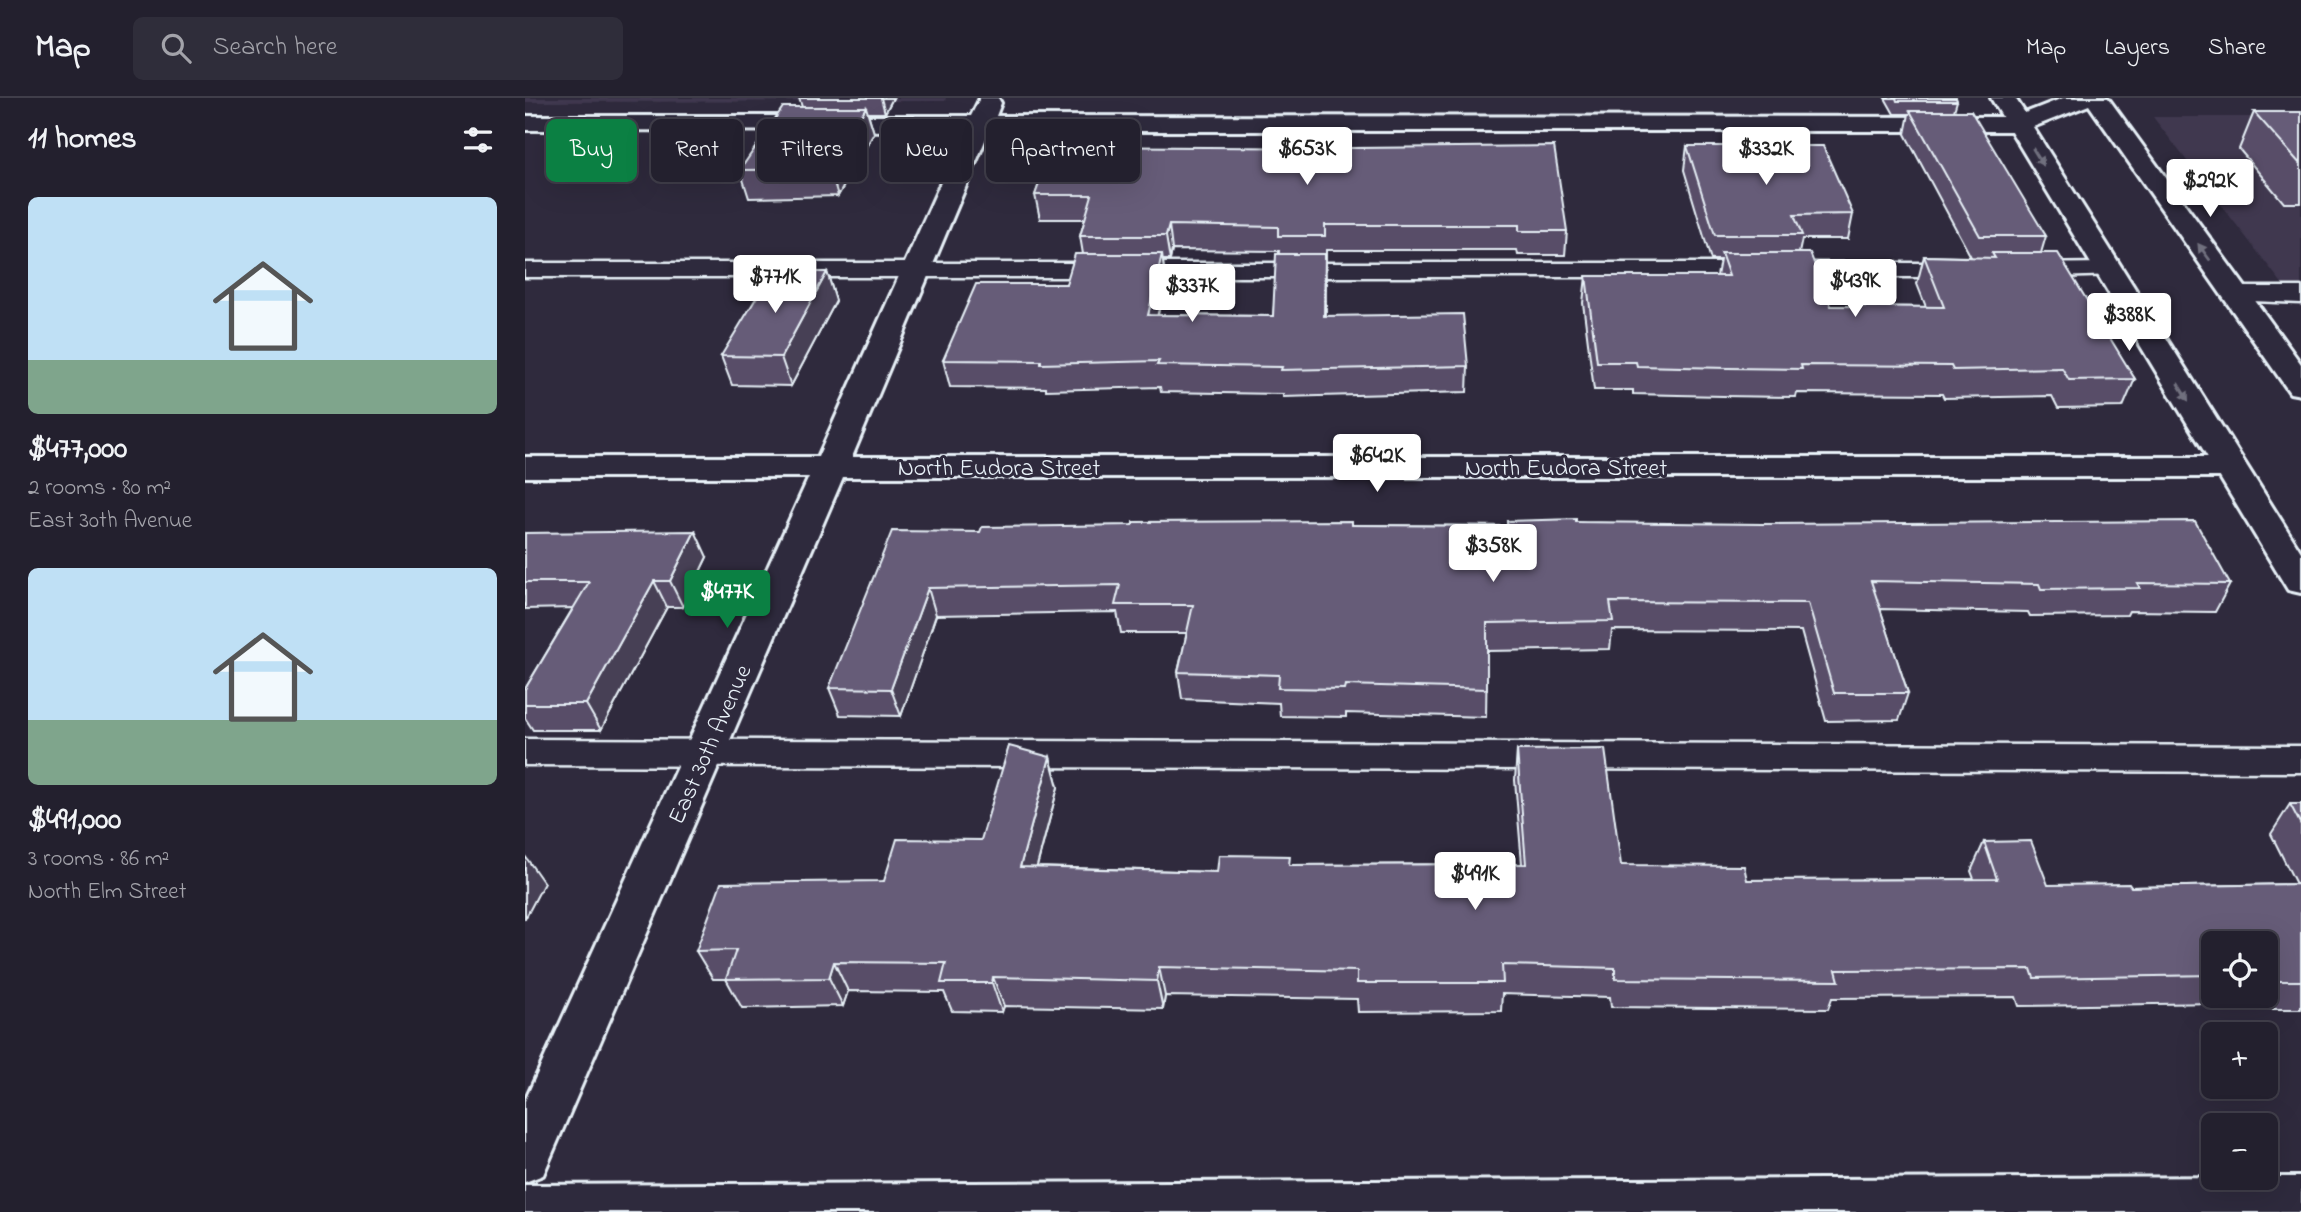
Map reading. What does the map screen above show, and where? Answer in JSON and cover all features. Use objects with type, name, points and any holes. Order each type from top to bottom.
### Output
[{"type":"street","points":[[525,123],[986,111],[2011,111],[2084,98]]},
{"type":"street","points":[[2096,98],[2301,386]]},
{"type":"street","name":"East 30th Avenue","points":[[525,1158],[706,753],[986,111]]},
{"type":"street","points":[[2011,111],[2301,581]]},
{"type":"street","name":"North Eudora Street","points":[[525,467],[2229,467]]},
{"type":"street","points":[[525,1211],[2301,1202]]},
{"type":"lane","points":[[525,270],[2108,270]]},
{"type":"lane","points":[[2235,295],[2301,295]]},
{"type":"lane","points":[[525,752],[2301,759]]},
{"type":"shaded area","points":[[525,98],[946,98],[945,101],[525,102]]},
{"type":"shaded area","points":[[2153,117],[2301,117],[2301,308]]},
{"type":"building","points":[[1896,98],[1956,98],[1957,101],[1897,101]]},
{"type":"building","points":[[783,107],[866,107],[859,119],[775,119]]},
{"type":"building","points":[[1910,111],[1971,111],[2046,236],[1980,236]]},
{"type":"building","points":[[2254,112],[2301,112],[2301,165]]},
{"type":"building","points":[[757,145],[757,170],[743,170],[743,166]]},
{"type":"building","points":[[1554,146],[1567,231],[1519,231],[1519,225],[1325,225],[1325,236],[1278,236],[1278,227],[1169,225],[1166,236],[1080,236],[1092,195],[1035,195],[1040,182],[1140,182],[1140,147]]},
{"type":"building","points":[[1687,146],[1823,146],[1853,214],[1794,215],[1802,235],[1715,235]]},
{"type":"building","points":[[1721,253],[1810,253],[1831,306],[1944,307],[1924,256],[1995,258],[1992,253],[2058,253],[2135,379],[2069,380],[2062,368],[1953,370],[1951,366],[1801,365],[1802,369],[1637,366],[1636,362],[1597,362],[1586,276],[1729,276]]},
{"type":"building","points":[[1075,254],[1162,254],[1148,315],[1273,316],[1276,254],[1325,254],[1324,316],[1463,314],[1468,366],[1281,370],[1282,367],[1157,365],[1159,361],[1041,364],[1041,361],[943,360],[976,284],[1066,284]]},
{"type":"building","points":[[772,272],[827,272],[781,357],[721,356]]},
{"type":"building","points":[[1576,519],[1576,522],[1762,524],[2195,521],[2230,584],[2137,583],[2140,588],[2041,589],[2039,584],[1871,581],[1908,693],[1834,693],[1808,603],[1610,602],[1613,621],[1487,623],[1487,689],[1345,685],[1344,689],[1278,688],[1279,675],[1178,672],[1193,605],[1115,605],[1120,585],[928,588],[891,689],[829,688],[892,531],[980,532],[982,527],[1133,525],[1133,522],[1352,521],[1352,525],[1508,526],[1507,521]]},
{"type":"building","points":[[695,531],[670,581],[654,581],[586,704],[525,704],[525,689],[589,582],[525,582],[525,533]]},
{"type":"building","points":[[1009,746],[1050,757],[1020,867],[1217,872],[1219,855],[1290,856],[1289,865],[1526,864],[1517,750],[1605,749],[1621,865],[1744,866],[1747,880],[1997,879],[1984,842],[2031,841],[2048,885],[2129,884],[2131,887],[2301,884],[2301,981],[2278,981],[2278,931],[2201,931],[2201,975],[2034,978],[2031,969],[1836,970],[1839,981],[1615,979],[1615,968],[1502,965],[1503,983],[1357,983],[1357,971],[1159,967],[1157,981],[993,977],[992,983],[941,983],[946,963],[834,962],[829,978],[726,979],[736,950],[696,951],[721,883],[884,881],[897,839],[981,840]]},
{"type":"building","points":[[2290,804],[2301,804],[2301,825]]}]
